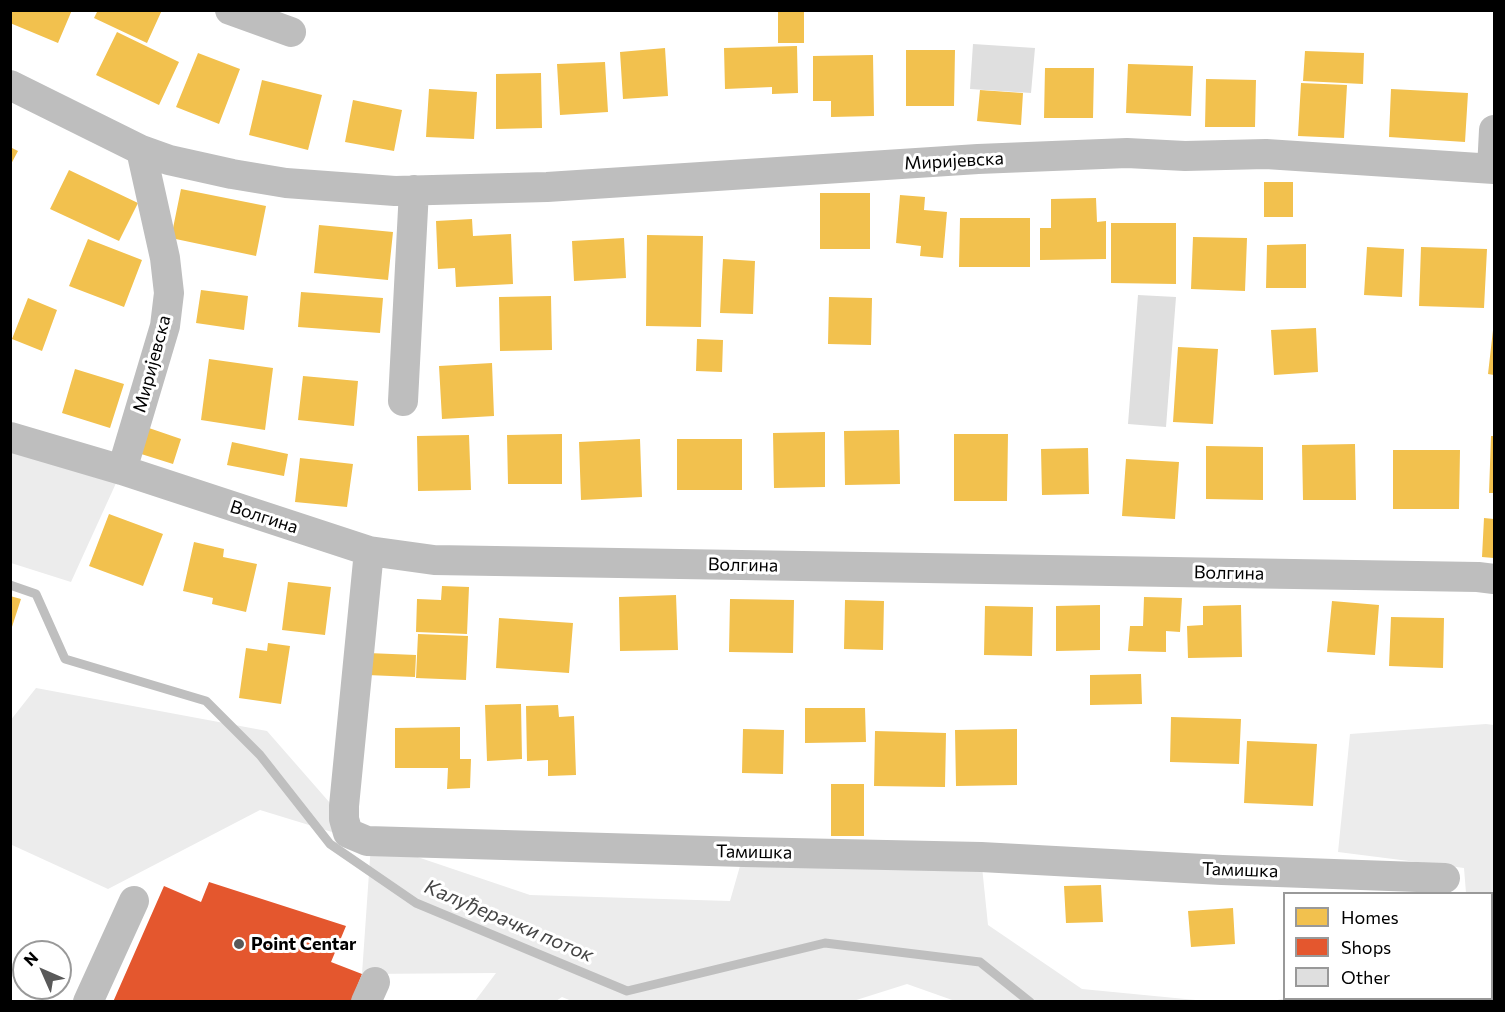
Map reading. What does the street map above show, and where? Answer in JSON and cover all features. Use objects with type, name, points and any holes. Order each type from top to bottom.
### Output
[{"type":"street","points":[[230,10],[291,32]]},
{"type":"street","name":"Миријевска","points":[[10,85],[141,150],[169,160],[286,183],[395,191],[548,187],[978,159],[1127,153],[1185,156],[1266,154],[1493,169]]},
{"type":"street","points":[[1493,169],[1494,130]]},
{"type":"street","name":"Миријевска","points":[[122,470],[165,326],[169,293],[165,258],[141,150]]},
{"type":"street","points":[[403,401],[414,190]]},
{"type":"street","name":"Волгина","points":[[10,437],[122,470],[369,551],[434,560],[1494,579]]},
{"type":"street","name":"Тамишка","points":[[369,551],[344,812],[348,833],[366,841],[981,857],[1222,870],[1445,878]]},
{"type":"street","points":[[88,1002],[134,901]]},
{"type":"shaded area","points":[[10,437],[122,470],[71,582],[11,563]]},
{"type":"shaded area","points":[[36,688],[267,731],[344,819],[367,840],[530,895],[730,901],[744,852],[981,857],[988,925],[1082,989],[1206,1001],[955,1001],[907,984],[850,1002],[574,1002],[562,997],[556,1001],[475,1001],[496,973],[362,974],[371,844],[260,810],[108,889],[12,845],[10,721]]},
{"type":"shaded area","points":[[1494,725],[1494,1001],[1270,1002],[1283,999],[1493,1000],[1493,892],[1466,892],[1464,868],[1338,852],[1350,734]]},
{"type":"building: Homes","points":[[10,10],[72,10],[58,43],[10,23]]},
{"type":"building: Homes","points":[[98,10],[162,10],[147,43],[94,18]]},
{"type":"building: Homes","points":[[778,10],[804,10],[804,43],[778,43]]},
{"type":"building: Homes","points":[[117,32],[179,62],[159,105],[96,75]]},
{"type":"building: Homes","points":[[797,46],[798,93],[772,94],[772,87],[725,89],[724,48]]},
{"type":"building: Homes","points":[[665,48],[668,96],[623,99],[620,52]]},
{"type":"building: Homes","points":[[906,50],[955,50],[954,106],[906,106]]},
{"type":"building: Homes","points":[[1305,51],[1364,53],[1363,84],[1303,81]]},
{"type":"building: Homes","points":[[198,53],[240,69],[219,124],[176,107]]},
{"type":"building: Homes","points":[[873,55],[874,116],[831,117],[831,101],[813,101],[813,56]]},
{"type":"building: Homes","points":[[605,62],[608,112],[560,115],[557,64]]},
{"type":"building: Homes","points":[[1128,64],[1193,66],[1191,116],[1126,113]]},
{"type":"building: Homes","points":[[1045,68],[1094,68],[1093,118],[1044,118]]},
{"type":"building: Homes","points":[[541,73],[542,128],[496,129],[496,74]]},
{"type":"building: Homes","points":[[1206,79],[1256,80],[1255,127],[1205,127]]},
{"type":"building: Homes","points":[[262,80],[322,95],[308,150],[249,135]]},
{"type":"building: Homes","points":[[1301,83],[1347,85],[1344,138],[1298,136]]},
{"type":"building: Homes","points":[[429,89],[477,92],[474,139],[426,137]]},
{"type":"building: Homes","points":[[1391,89],[1468,93],[1465,142],[1389,137]]},
{"type":"building: Homes","points":[[980,90],[1023,93],[1021,125],[977,121]]},
{"type":"building: Homes","points":[[353,100],[402,110],[394,151],[345,142]]},
{"type":"building: Homes","points":[[10,147],[18,151],[10,166]]},
{"type":"building: Homes","points":[[69,170],[138,203],[119,241],[50,209]]},
{"type":"building: Homes","points":[[1264,182],[1293,182],[1293,217],[1264,217]]},
{"type":"building: Homes","points":[[181,189],[266,206],[256,256],[171,238]]},
{"type":"building: Homes","points":[[820,193],[870,193],[870,249],[820,249]]},
{"type":"building: Homes","points":[[900,195],[925,197],[924,210],[947,212],[943,258],[920,256],[921,246],[896,243]]},
{"type":"building: Homes","points":[[1096,198],[1097,222],[1106,221],[1106,259],[1040,260],[1040,228],[1051,228],[1051,199]]},
{"type":"building: Homes","points":[[960,218],[1030,218],[1030,267],[959,267]]},
{"type":"building: Homes","points":[[472,219],[473,236],[511,234],[513,284],[456,287],[455,268],[438,269],[436,221]]},
{"type":"building: Homes","points":[[1111,223],[1176,223],[1176,284],[1111,283]]},
{"type":"building: Homes","points":[[319,225],[393,232],[388,280],[314,273]]},
{"type":"building: Homes","points":[[647,235],[703,236],[701,327],[646,326]]},
{"type":"building: Homes","points":[[1193,237],[1247,238],[1245,291],[1191,289]]},
{"type":"building: Homes","points":[[624,238],[626,278],[574,281],[572,241]]},
{"type":"building: Homes","points":[[88,239],[142,260],[124,307],[69,286]]},
{"type":"building: Homes","points":[[1306,244],[1306,288],[1266,288],[1267,245]]},
{"type":"building: Homes","points":[[1367,247],[1404,249],[1402,297],[1364,295]]},
{"type":"building: Homes","points":[[1421,247],[1487,249],[1484,308],[1419,306]]},
{"type":"building: Homes","points":[[723,259],[755,261],[753,314],[720,313]]},
{"type":"building: Homes","points":[[201,290],[248,296],[244,330],[196,323]]},
{"type":"building: Homes","points":[[301,292],[383,298],[380,333],[298,327]]},
{"type":"building: Homes","points":[[551,296],[552,350],[500,351],[499,297]]},
{"type":"building: Homes","points":[[829,297],[872,298],[871,345],[828,344]]},
{"type":"building: Homes","points":[[28,298],[57,310],[42,351],[12,339]]},
{"type":"building: Homes","points":[[1316,328],[1318,372],[1274,375],[1271,330]]},
{"type":"building: Homes","points":[[1494,330],[1494,375],[1488,374]]},
{"type":"building: Homes","points":[[697,339],[723,340],[722,372],[696,371]]},
{"type":"building: Homes","points":[[1178,347],[1218,349],[1213,424],[1173,422]]},
{"type":"building: Homes","points":[[209,359],[273,368],[265,430],[201,420]]},
{"type":"building: Homes","points":[[492,363],[494,416],[442,419],[439,366]]},
{"type":"building: Homes","points":[[75,369],[124,384],[110,428],[62,413]]},
{"type":"building: Homes","points":[[303,376],[358,381],[354,426],[298,420]]},
{"type":"building: Homes","points":[[146,427],[181,439],[173,464],[138,453]]},
{"type":"building: Homes","points":[[899,430],[900,484],[845,485],[844,431]]},
{"type":"building: Homes","points":[[825,432],[825,487],[774,488],[773,433]]},
{"type":"building: Homes","points":[[562,434],[562,484],[508,484],[507,435]]},
{"type":"building: Homes","points":[[954,434],[1008,434],[1007,501],[954,501]]},
{"type":"building: Homes","points":[[469,435],[471,490],[418,491],[417,436]]},
{"type":"building: Homes","points":[[1491,436],[1494,436],[1494,493],[1489,493]]},
{"type":"building: Homes","points":[[640,439],[642,497],[581,500],[579,442]]},
{"type":"building: Homes","points":[[677,439],[742,439],[742,490],[677,490]]},
{"type":"building: Homes","points":[[232,442],[288,454],[284,476],[227,465]]},
{"type":"building: Homes","points":[[1355,444],[1356,500],[1303,500],[1302,445]]},
{"type":"building: Homes","points":[[1206,446],[1263,447],[1263,500],[1206,499]]},
{"type":"building: Homes","points":[[1088,448],[1089,494],[1042,495],[1041,449]]},
{"type":"building: Homes","points":[[1393,450],[1460,450],[1459,509],[1393,509]]},
{"type":"building: Homes","points":[[300,458],[353,464],[347,507],[295,502]]},
{"type":"building: Homes","points":[[1126,459],[1179,462],[1175,519],[1122,516]]},
{"type":"building: Homes","points":[[109,514],[163,534],[143,586],[89,566]]},
{"type":"building: Homes","points":[[1484,518],[1494,519],[1494,558],[1482,557]]},
{"type":"building: Homes","points":[[194,542],[224,549],[223,557],[257,564],[246,612],[212,604],[213,598],[183,591]]},
{"type":"building: Homes","points":[[288,582],[331,587],[325,635],[282,630]]},
{"type":"building: Homes","points":[[442,586],[469,587],[467,634],[416,632],[417,599],[441,600]]},
{"type":"building: Homes","points":[[676,595],[678,650],[620,651],[619,597]]},
{"type":"building: Homes","points":[[10,596],[21,599],[11,630],[10,630]]},
{"type":"building: Homes","points":[[1144,597],[1182,598],[1180,632],[1166,631],[1166,652],[1128,651],[1130,626],[1143,626]]},
{"type":"building: Homes","points":[[730,599],[794,600],[793,653],[729,652]]},
{"type":"building: Homes","points":[[845,600],[884,601],[883,650],[844,649]]},
{"type":"building: Homes","points":[[1332,601],[1379,605],[1375,655],[1327,652]]},
{"type":"building: Homes","points":[[1100,605],[1100,650],[1056,651],[1056,606]]},
{"type":"building: Homes","points":[[1241,605],[1242,657],[1188,658],[1187,626],[1203,625],[1203,606]]},
{"type":"building: Homes","points":[[985,606],[1033,607],[1032,656],[984,655]]},
{"type":"building: Homes","points":[[1391,617],[1444,618],[1443,668],[1389,666]]},
{"type":"building: Homes","points":[[499,618],[573,623],[569,673],[496,668]]},
{"type":"building: Homes","points":[[418,634],[468,636],[466,680],[416,678]]},
{"type":"building: Homes","points":[[268,643],[290,646],[281,704],[239,698],[246,648],[267,651]]},
{"type":"building: Homes","points":[[368,653],[416,655],[415,677],[367,675]]},
{"type":"building: Homes","points":[[1141,674],[1142,704],[1090,705],[1090,675]]},
{"type":"building: Homes","points":[[521,704],[522,759],[487,761],[485,705]]},
{"type":"building: Homes","points":[[558,705],[559,717],[574,716],[576,775],[548,776],[548,760],[527,761],[526,706]]},
{"type":"building: Homes","points":[[805,708],[865,708],[866,742],[805,743]]},
{"type":"building: Homes","points":[[1171,717],[1241,719],[1239,764],[1170,762]]},
{"type":"building: Homes","points":[[460,727],[460,759],[471,759],[470,788],[447,789],[448,768],[395,768],[395,728]]},
{"type":"building: Homes","points":[[743,729],[784,730],[783,774],[742,773]]},
{"type":"building: Homes","points":[[1017,729],[1017,785],[956,786],[955,730]]},
{"type":"building: Homes","points":[[875,731],[946,733],[945,787],[874,786]]},
{"type":"building: Homes","points":[[1247,741],[1317,744],[1313,806],[1244,803]]},
{"type":"building: Homes","points":[[831,784],[864,784],[864,836],[831,836]]},
{"type":"building: Homes","points":[[1101,885],[1103,922],[1066,923],[1064,886]]},
{"type":"building: Homes","points":[[1233,908],[1235,944],[1191,947],[1188,911]]},
{"type":"building: Shops","name":"Point Centar","points":[[209,882],[346,926],[331,962],[362,974],[351,1002],[113,1002],[164,886],[201,902]]},
{"type":"building: Other","points":[[973,44],[1035,48],[1031,93],[970,89]]},
{"type":"building: Other","points":[[1138,295],[1176,297],[1166,427],[1128,424]]},
{"type":"waterway","name":"Калуђерачки поток","points":[[10,585],[36,594],[65,659],[206,701],[260,755],[330,844],[416,903],[627,991],[825,943],[980,962],[1030,1002]]},
{"type":"place","name":"Point Centar","points":[[239,944]]}]
